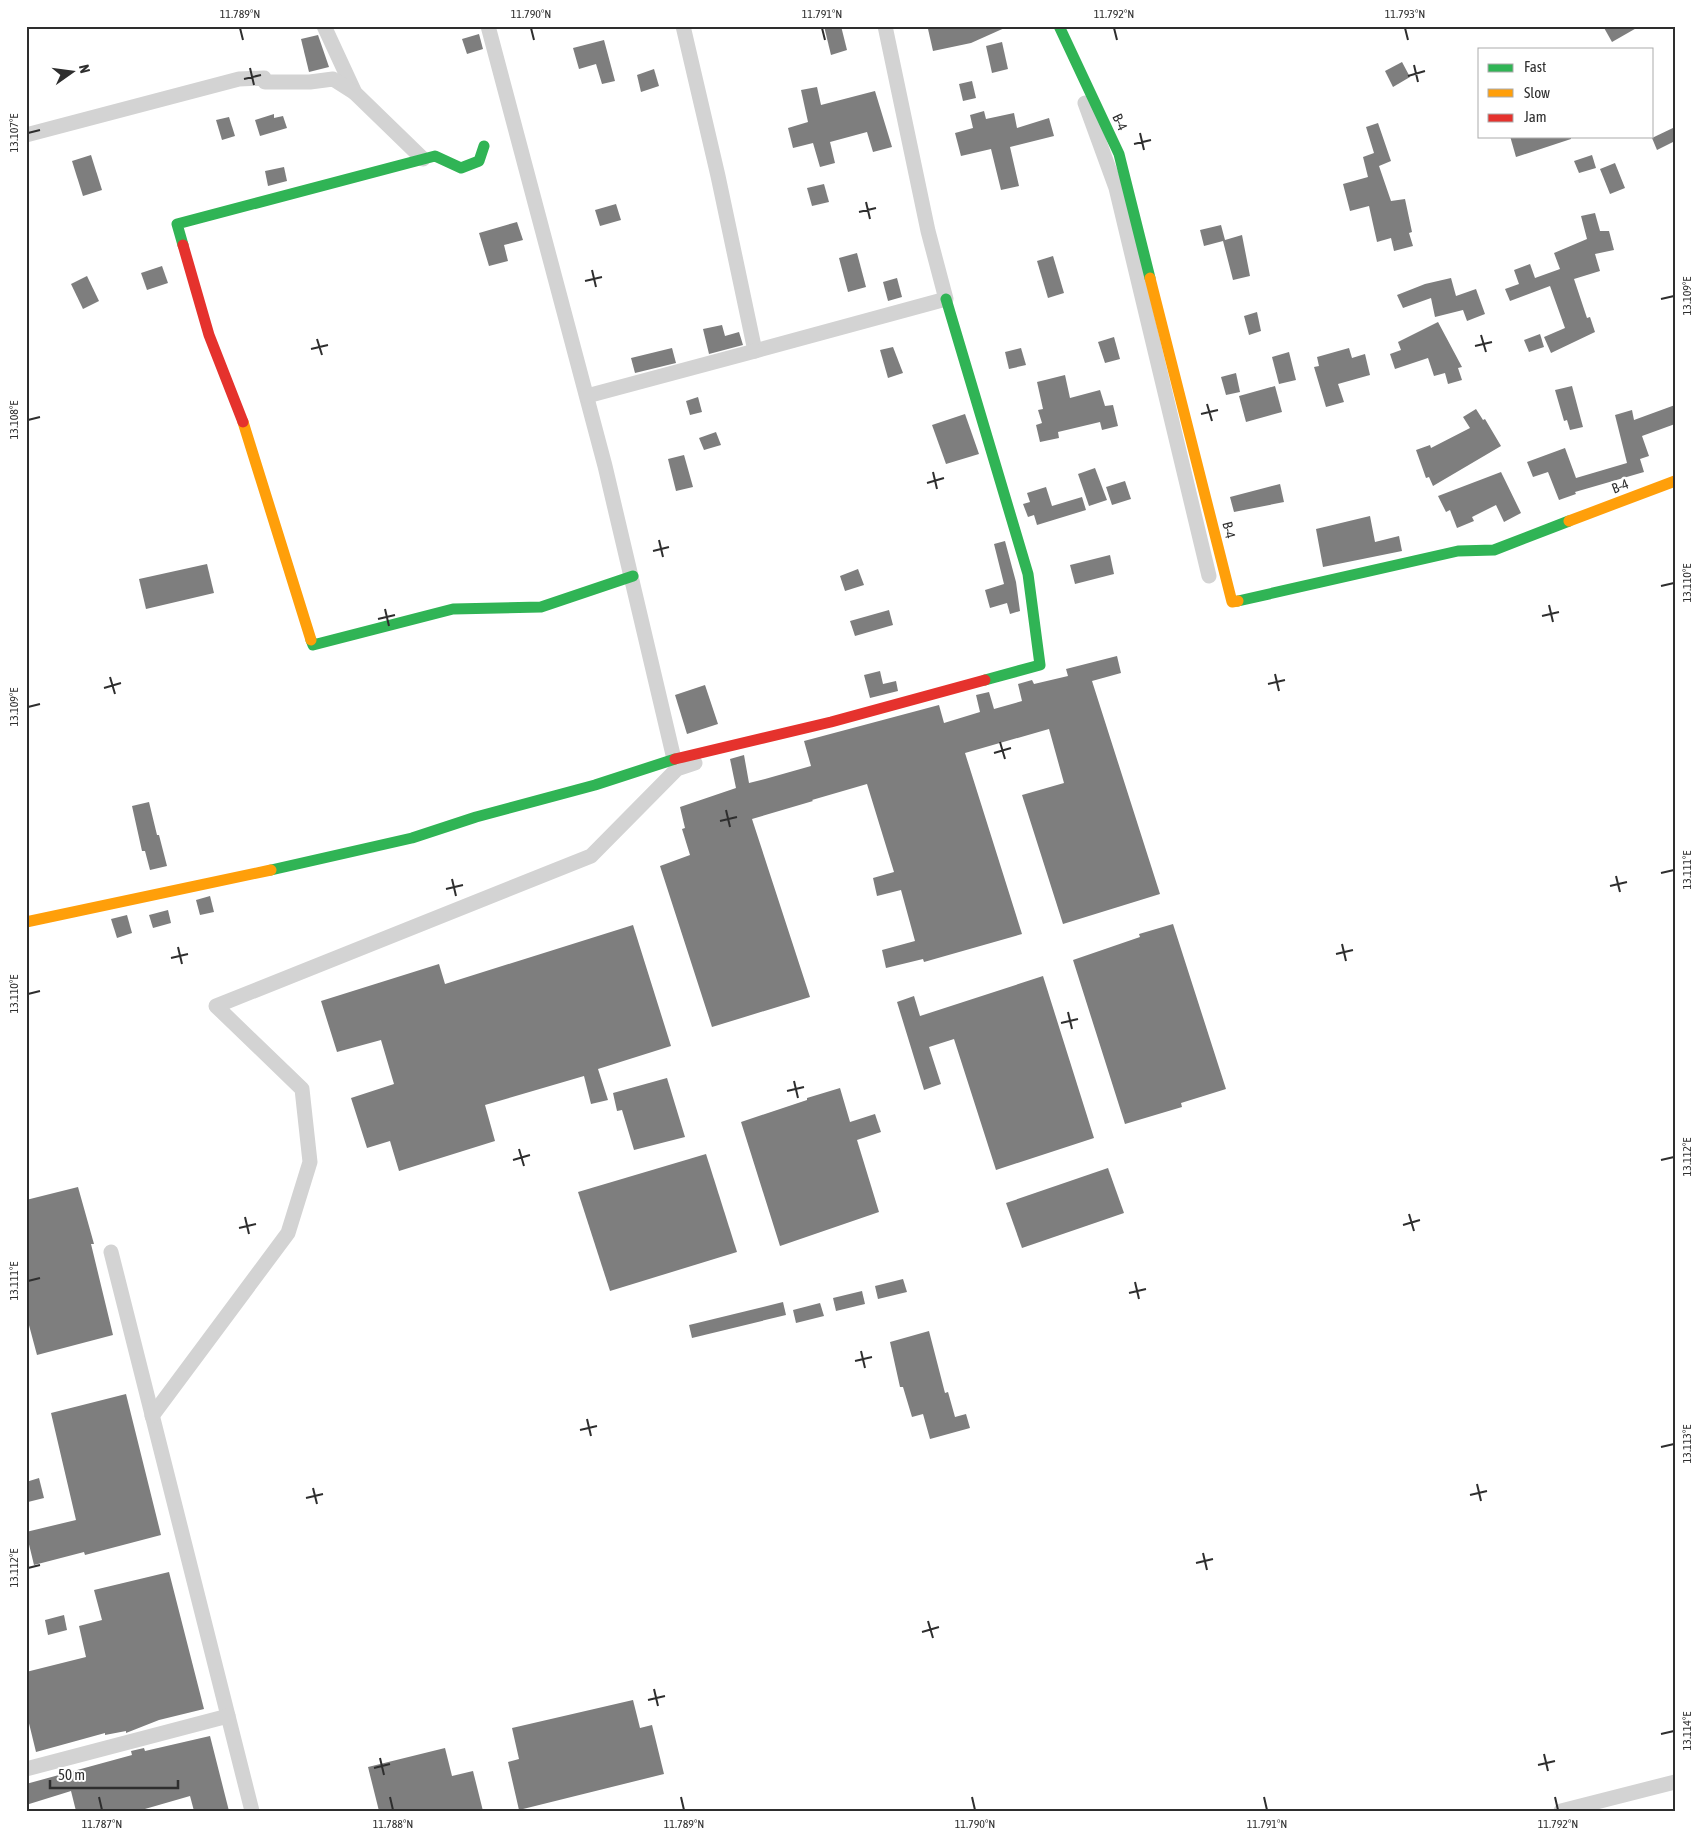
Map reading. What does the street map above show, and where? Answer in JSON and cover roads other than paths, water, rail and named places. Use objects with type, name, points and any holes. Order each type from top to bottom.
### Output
[{"type":"street","points":[[324,26],[355,93]]},
{"type":"street","points":[[488,26],[633,576],[674,759]]},
{"type":"street","points":[[683,26],[718,176],[755,351]]},
{"type":"street","points":[[152,1416],[288,1233],[310,1162],[302,1089],[216,1006],[592,856],[677,769],[831,722],[1040,665],[1028,574],[946,299],[928,231],[885,26]]},
{"type":"street","points":[[1058,26],[1116,188],[1209,576]]},
{"type":"street","name":"B-4","points":[[1058,26],[1119,154],[1232,602],[1458,551],[1494,550],[1675,481]]},
{"type":"street","points":[[26,135],[239,80],[264,78],[265,82],[310,82],[333,79],[355,93],[423,159]]},
{"type":"street","points":[[484,146],[479,161],[461,168],[435,156],[296,191],[177,224],[209,335],[247,433],[313,645],[453,609],[541,607],[633,576]]},
{"type":"street","points":[[587,396],[946,299]]},
{"type":"street","points":[[26,922],[141,899],[412,838],[476,817],[595,785],[674,759],[831,722]]},
{"type":"street","points":[[111,1252],[252,1811]]},
{"type":"street","points":[[26,1769],[228,1716]]},
{"type":"street","points":[[1561,1811],[1675,1782]]}]
